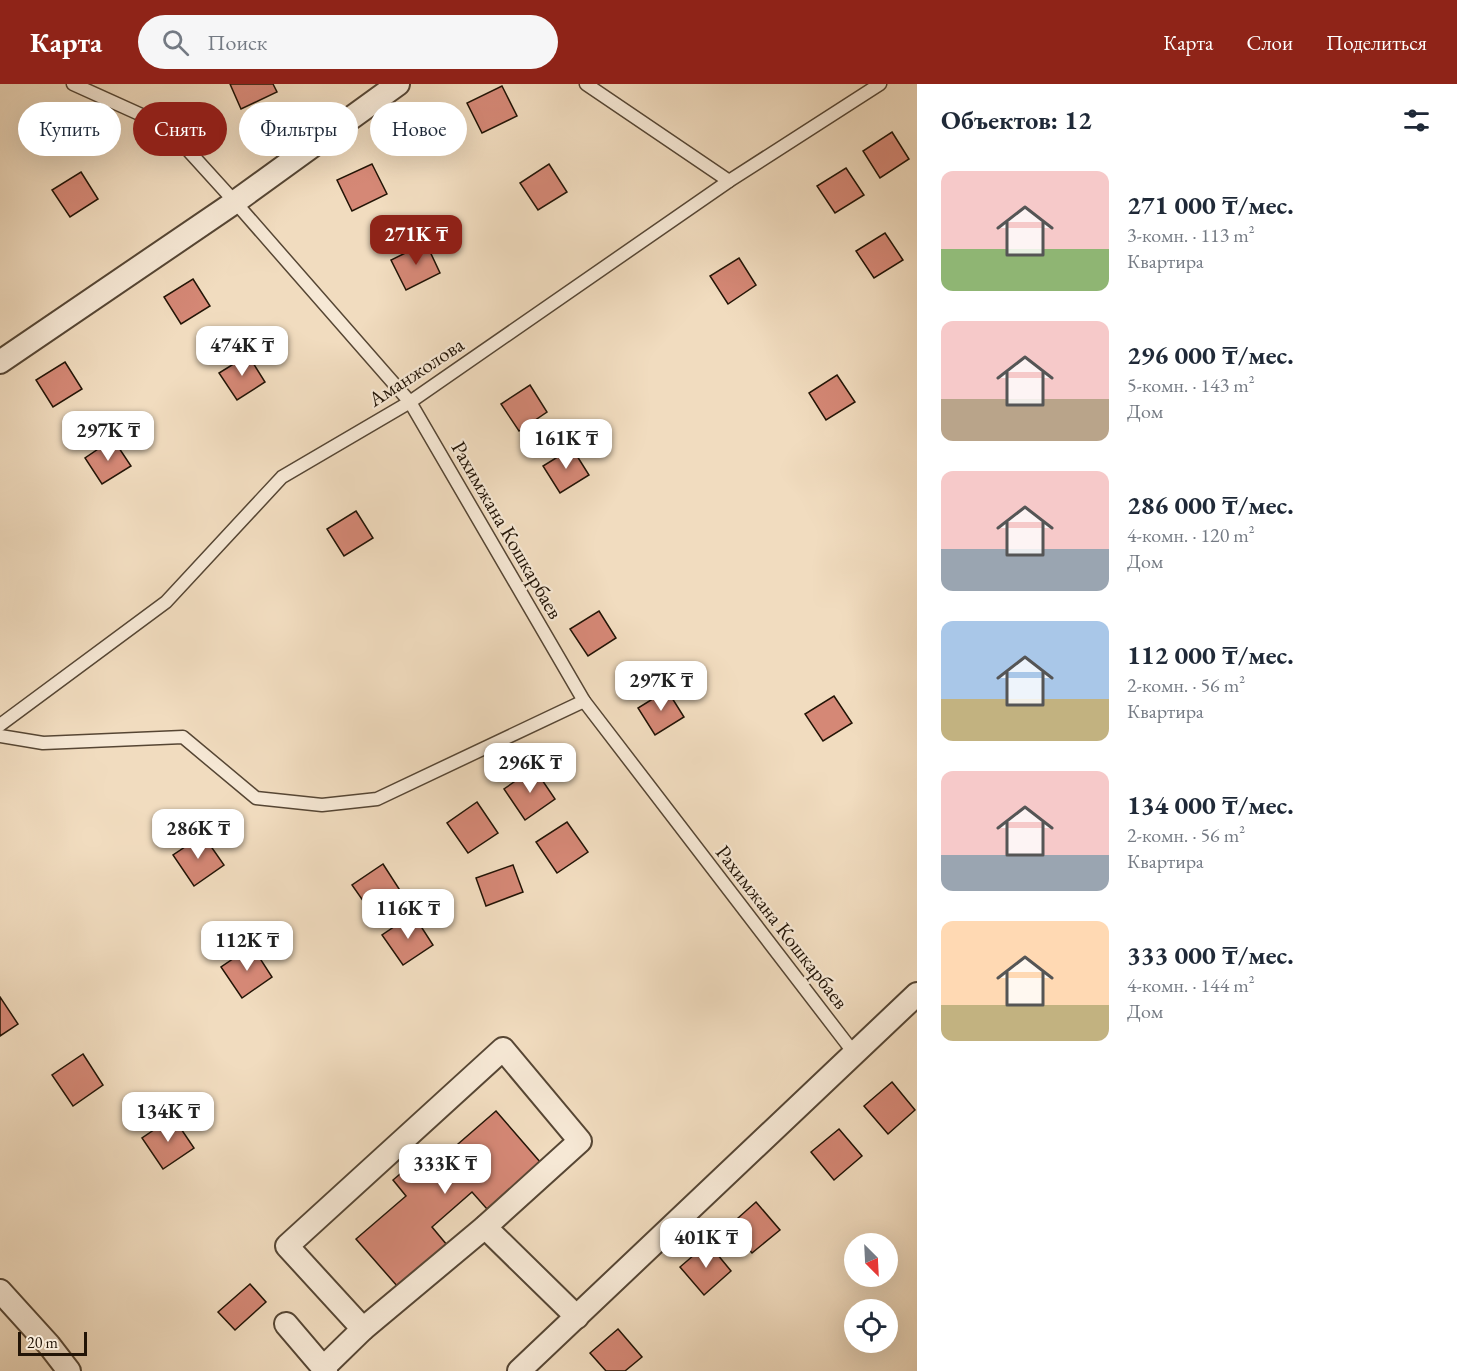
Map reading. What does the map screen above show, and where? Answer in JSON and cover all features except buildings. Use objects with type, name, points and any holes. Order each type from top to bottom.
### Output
[{"type":"street","points":[[0,362],[235,202],[398,84]]},
{"type":"street","points":[[519,1371],[917,994]]},
{"type":"street","points":[[286,1324],[325,1369],[363,1329],[486,1227],[580,1141],[503,1049],[287,1246],[363,1329]]},
{"type":"street","points":[[486,1227],[577,1317]]},
{"type":"street","points":[[0,1291],[49,1345],[69,1371]]},
{"type":"lane","name":"Рахимжана Кошкарбаев","points":[[73,84],[166,126],[410,402],[584,701],[854,1053]]},
{"type":"lane","points":[[586,84],[729,181]]},
{"type":"lane","name":"Аманжолова","points":[[0,725],[166,602],[282,477],[410,402],[729,181],[880,84]]},
{"type":"lane","points":[[0,736],[43,743],[183,737],[256,798],[322,806],[377,799],[584,701]]}]
